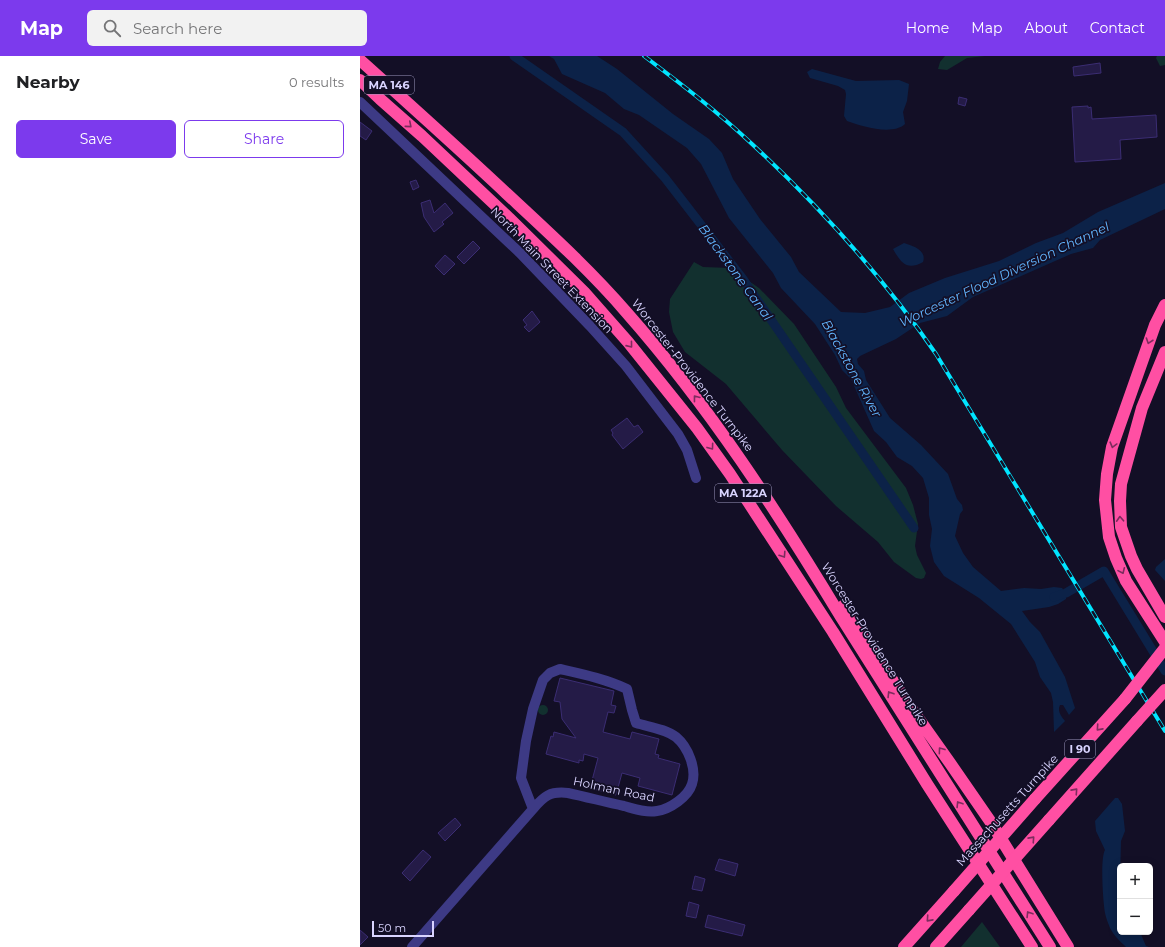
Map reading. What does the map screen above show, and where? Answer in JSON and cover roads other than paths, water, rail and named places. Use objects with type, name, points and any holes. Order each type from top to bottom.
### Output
[{"type":"highway","name":"MA 122A","points":[[366,56],[417,111]]},
{"type":"highway","name":"Worcester-Providence Turnpike","points":[[360,60],[568,251],[628,314],[675,371],[732,446],[809,563],[841,617],[1050,947]]},
{"type":"highway","name":"MA 146","points":[[360,80],[380,100]]},
{"type":"highway","name":"MA 122A","points":[[360,84],[422,136],[509,218],[584,292],[628,342],[697,428],[730,474],[833,632],[927,784],[1032,947]]},
{"type":"highway","points":[[1165,305],[1155,325],[1112,447],[1106,474],[1105,500],[1109,537],[1116,558],[1126,581],[1165,642]]},
{"type":"highway","points":[[1165,352],[1142,408],[1121,484],[1120,501],[1121,527],[1131,556],[1165,617]]},
{"type":"highway","points":[[809,563],[836,595],[910,708],[985,814],[1068,947]]},
{"type":"highway","points":[[1125,699],[1165,648]]},
{"type":"highway","name":"Massachusetts Turnpike","points":[[904,947],[1125,699],[1165,657]]},
{"type":"highway","name":"I 90","points":[[936,947],[1165,690]]},
{"type":"highway","points":[[1137,721],[1165,699]]},
{"type":"street","name":"North Main Street Extension","points":[[360,102],[520,253],[626,366],[678,434],[693,464],[696,478]]},
{"type":"street","name":"Holman Road","points":[[412,947],[546,796],[554,792],[561,792],[647,811],[663,810],[680,800],[692,784],[690,757],[683,744],[672,734],[636,723],[627,689],[619,685],[583,674],[560,669],[550,673],[543,680],[533,709],[526,741],[521,778],[533,809]]},
{"type":"water","points":[[549,56],[597,56],[617,69],[673,114],[709,139],[722,153],[733,179],[760,219],[791,257],[799,272],[841,312],[865,313],[890,307],[909,293],[945,278],[999,261],[1036,243],[1063,233],[1098,212],[1165,183],[1165,209],[1100,240],[1093,248],[1071,254],[973,297],[947,316],[920,323],[896,339],[860,356],[857,359],[858,364],[864,371],[866,380],[890,418],[921,445],[948,474],[957,499],[962,505],[963,510],[960,514],[955,536],[963,553],[973,567],[1001,591],[1024,588],[1041,589],[1054,587],[1062,588],[1066,593],[1066,599],[1058,604],[1049,607],[1022,611],[1040,632],[1065,677],[1075,708],[1069,715],[1063,705],[1060,705],[1059,711],[1065,721],[1054,732],[1053,702],[1051,693],[1040,677],[1035,662],[1011,624],[979,598],[944,576],[934,562],[930,546],[932,529],[929,515],[929,498],[923,478],[912,466],[897,457],[886,442],[874,431],[851,379],[842,370],[835,355],[815,324],[781,288],[773,273],[729,218],[701,164],[687,148],[639,115],[624,109],[605,93],[562,74],[554,59]]},
{"type":"water","points":[[812,69],[856,81],[899,80],[909,84],[907,101],[903,112],[905,124],[899,128],[885,130],[847,121],[844,116],[845,90],[838,86],[810,78],[807,72]]},
{"type":"water","points":[[904,243],[915,247],[923,254],[923,262],[917,265],[909,266],[902,262],[893,249]]},
{"type":"water","points":[[1165,559],[1165,581],[1155,570],[1156,567]]},
{"type":"water","points":[[1115,798],[1118,798],[1122,804],[1125,831],[1121,841],[1120,863],[1117,863],[1117,935],[1141,935],[1146,946],[1149,947],[1126,947],[1112,931],[1105,915],[1102,871],[1103,855],[1105,850],[1096,831],[1095,821]]},
{"type":"waterway","name":"Blackstone Canal","points":[[514,56],[623,132],[665,178],[743,279],[914,528]]},
{"type":"waterway","points":[[1054,597],[1066,593],[1104,571],[1165,671]]},
{"type":"railway","points":[[644,56],[713,109],[777,168],[850,244],[916,325],[936,354],[1165,731]]},
{"type":"water label","name":"Worcester Flood Diversion Channel","points":[[1004,274]]},
{"type":"water label","name":"Blackstone River","points":[[852,368]]}]
